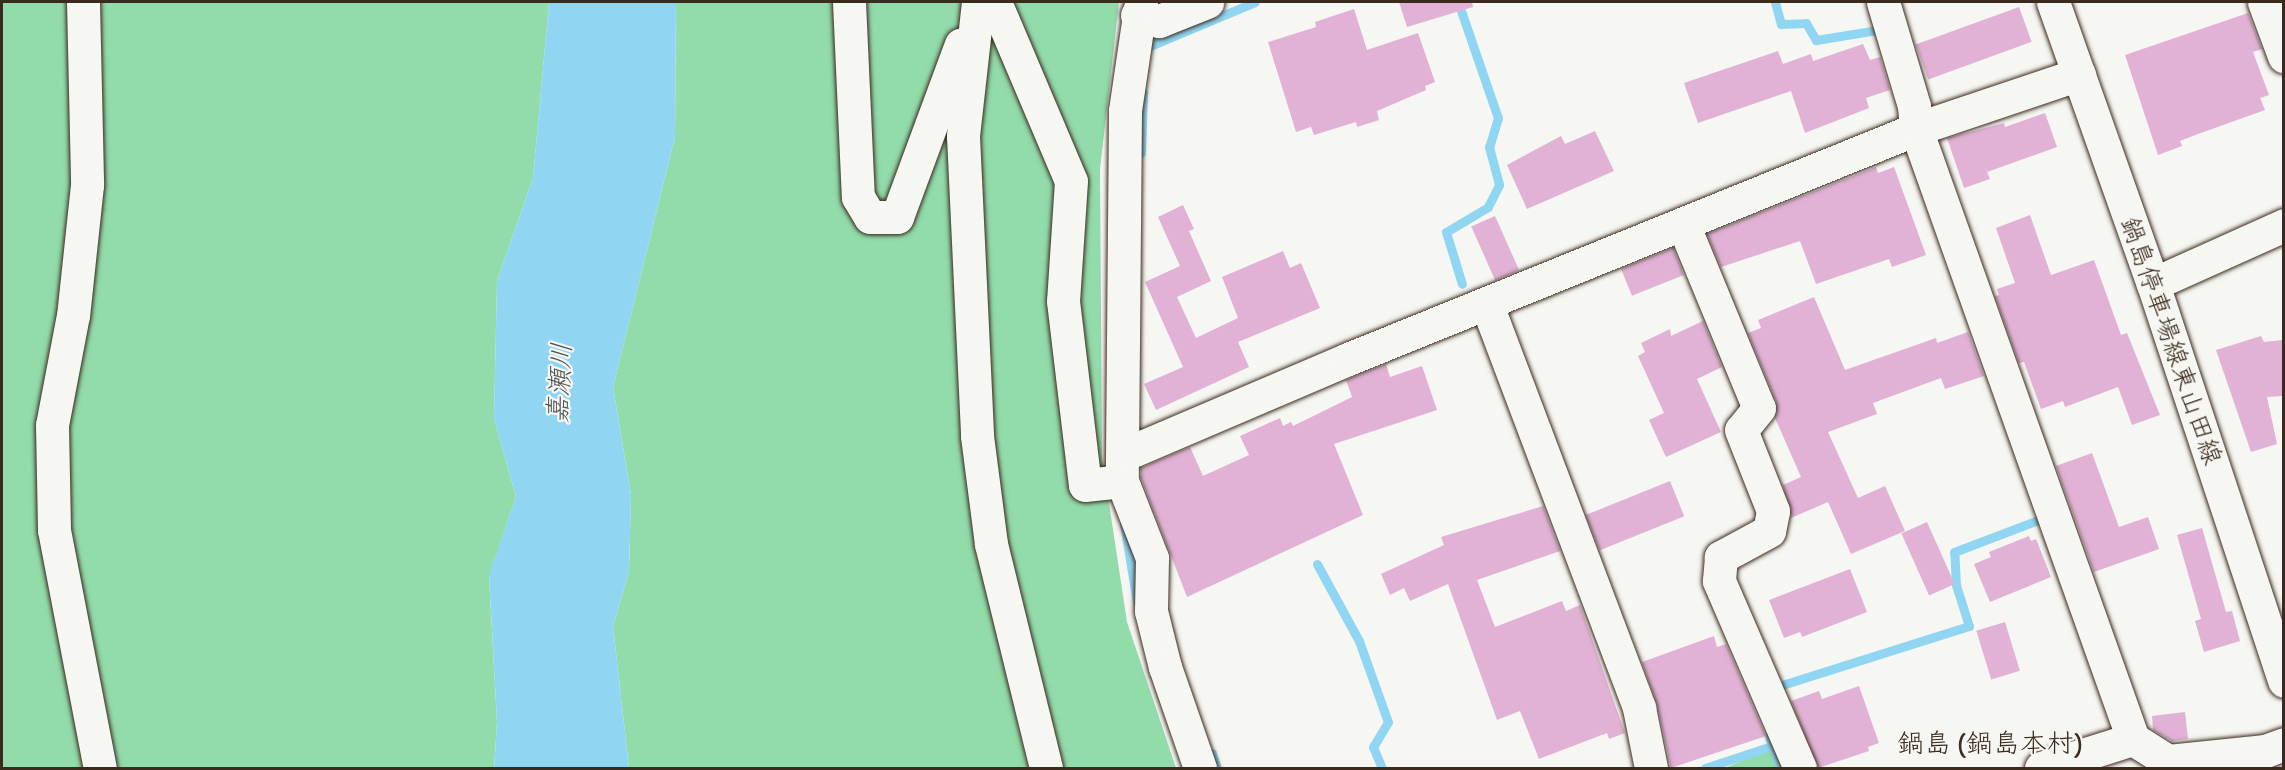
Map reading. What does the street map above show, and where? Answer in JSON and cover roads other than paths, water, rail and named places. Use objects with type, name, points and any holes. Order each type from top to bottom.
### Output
[{"type":"street","points":[[83,2],[87,185],[73,315],[52,425],[54,507],[67,606],[99,768]]},
{"type":"street","points":[[849,2],[858,197],[870,217],[897,217],[977,2]]},
{"type":"street","points":[[977,2],[963,136],[976,436],[991,544],[1046,768]]},
{"type":"street","points":[[994,2],[1071,181],[1063,301],[1085,485],[1115,473],[1348,359],[1487,305],[1683,224],[1921,120],[2079,74]]},
{"type":"street","points":[[1200,768],[1165,667],[1151,611],[1152,558],[1115,473],[1125,111],[1146,12],[1207,2]]},
{"type":"street","points":[[1883,2],[1921,120],[2133,739],[2168,761],[2265,751],[2283,744]]},
{"type":"street","name":"鍋島停車場線東山田線","points":[[2053,2],[2153,284],[2283,681]]},
{"type":"street","points":[[2264,2],[2283,56]]},
{"type":"street","points":[[1683,224],[1759,408],[1741,430],[1773,510],[1769,531],[1721,557],[1719,581],[1800,768]]},
{"type":"street","points":[[2153,284],[2283,225]]},
{"type":"street","points":[[1487,305],[1639,708],[1651,768]]},
{"type":"street","points":[[2042,768],[2133,739]]},
{"type":"water","name":"嘉瀬川","points":[[549,2],[676,2],[675,137],[613,387],[631,495],[629,572],[613,626],[629,768],[494,768],[497,722],[489,575],[516,497],[494,418],[497,281],[533,178]]},
{"type":"waterway","points":[[1145,48],[1255,2]]},
{"type":"waterway","points":[[1458,2],[1498,118],[1489,147],[1499,185],[1488,207],[1446,232],[1462,284]]},
{"type":"waterway","points":[[1775,2],[1781,24],[1806,23],[1816,40],[1878,30],[1881,37]]},
{"type":"waterway","points":[[1141,153],[1143,92]]},
{"type":"waterway","points":[[1782,685],[1969,626],[1956,585],[1954,552],[2041,519]]},
{"type":"waterway","points":[[1124,524],[1137,602]]},
{"type":"waterway","points":[[1317,564],[1359,641],[1388,722],[1373,747],[1382,768]]},
{"type":"waterway","points":[[1705,768],[1772,746],[1769,735]]},
{"type":"waterway","points":[[1772,746],[1781,768]]},
{"type":"waterway","points":[[1212,753],[1217,768]]},
{"type":"district","name":"鍋島 (鍋島本村)","points":[[1990,743]]}]
